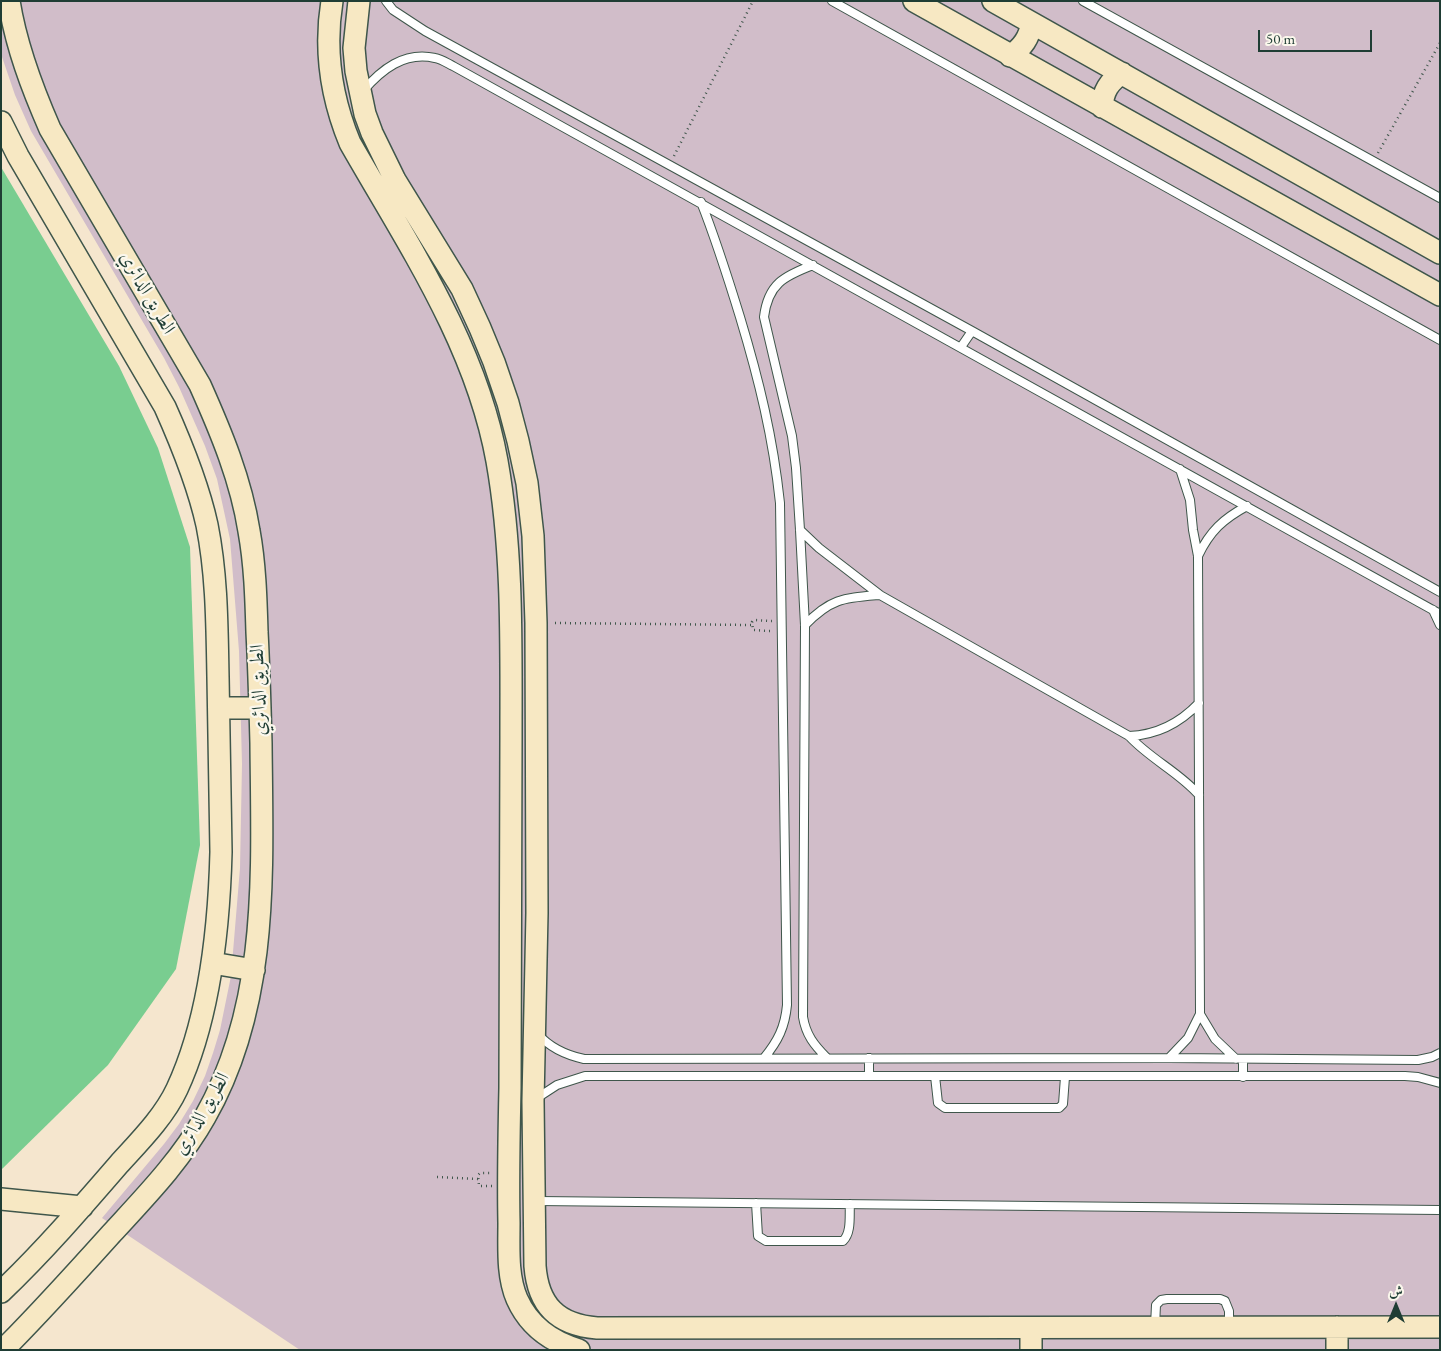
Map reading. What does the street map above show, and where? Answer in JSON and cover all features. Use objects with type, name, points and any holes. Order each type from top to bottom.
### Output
[{"type":"main road","name":"الطريق الدائري","points":[[3,1350],[40,1313],[144,1198],[175,1161],[205,1118],[228,1071],[244,1021],[254,970],[262,891],[260,708],[256,608],[249,530],[241,493],[230,456],[200,385],[50,129],[32,89],[18,46],[9,1]]},
{"type":"main road","points":[[332,1],[328,35],[328,57],[335,101],[350,142],[386,185],[462,289],[494,362],[508,403],[527,483],[533,536],[536,623],[537,913],[533,1101],[536,1282],[542,1297],[552,1310],[565,1321],[580,1327],[596,1328],[1229,1328],[1435,1325]]},
{"type":"main road","points":[[359,1],[354,48],[360,94],[386,185],[457,337],[476,384],[496,456],[503,498],[511,614],[509,1200],[511,1278],[517,1298],[527,1316],[541,1331],[558,1342],[579,1350]]},
{"type":"main road","points":[[914,1],[1440,295]]},
{"type":"main road","points":[[993,1],[1440,252]]},
{"type":"main road","points":[[1010,56],[1026,43],[1032,23]]},
{"type":"main road","points":[[1102,107],[1107,87],[1113,79],[1122,73]]},
{"type":"main road","name":"الطريق الدائري","points":[[1,122],[18,156],[161,400],[182,445],[196,484],[207,525],[217,608],[221,852],[219,899],[212,963],[204,1008],[191,1051],[176,1090],[152,1127],[82,1207],[1,1292]]},
{"type":"main road","points":[[219,708],[260,708]]},
{"type":"main road","points":[[511,914],[537,913]]},
{"type":"main road","points":[[212,963],[254,970]]},
{"type":"main road","points":[[1,1199],[82,1207]]},
{"type":"main road","points":[[509,1200],[535,1200]]},
{"type":"main road","points":[[1337,1327],[1337,1350]]},
{"type":"main road","points":[[1031,1328],[1031,1350]]},
{"type":"lane","points":[[386,1],[393,10],[419,27],[972,331],[1440,592]]},
{"type":"lane","points":[[832,1],[1440,340]]},
{"type":"lane","points":[[1083,1],[1440,198]]},
{"type":"lane","points":[[360,94],[377,74],[394,63],[414,57],[435,58],[453,66],[701,202],[1436,612],[1440,625]]},
{"type":"lane","points":[[701,202],[719,249],[758,377],[772,439],[780,503],[787,1005],[782,1031],[777,1043],[764,1058]]},
{"type":"lane","points":[[813,265],[781,280],[772,290],[766,303],[764,317],[792,436],[800,530],[804,625],[803,1017],[810,1039],[827,1058]]},
{"type":"lane","points":[[961,347],[972,331]]},
{"type":"lane","points":[[1169,1058],[1188,1038],[1200,1014],[1198,556],[1190,500],[1180,469]]},
{"type":"lane","points":[[1198,556],[1212,532],[1222,522],[1247,506]]},
{"type":"lane","points":[[800,530],[818,548],[880,596],[1129,736],[1145,751],[1178,774],[1199,795]]},
{"type":"lane","points":[[804,625],[828,604],[842,598],[880,596]]},
{"type":"lane","points":[[1129,736],[1144,736],[1169,727],[1190,713],[1199,703]]},
{"type":"lane","points":[[1200,1014],[1215,1039],[1240,1058],[1243,1077]]},
{"type":"lane","points":[[534,1028],[543,1040],[556,1049],[569,1056],[584,1059],[1240,1058],[1418,1060],[1440,1053]]},
{"type":"lane","points":[[868,1058],[869,1076]]},
{"type":"lane","points":[[533,1101],[557,1084],[585,1076],[1418,1077],[1440,1083]]},
{"type":"lane","points":[[935,1076],[938,1103],[945,1108],[1059,1108],[1064,1104],[1065,1078]]},
{"type":"lane","points":[[535,1200],[1440,1210]]},
{"type":"lane","points":[[756,1203],[758,1236],[766,1241],[774,1242],[843,1241],[848,1237],[850,1204]]},
{"type":"lane","points":[[1155,1328],[1156,1305],[1161,1300],[1220,1299],[1225,1301],[1229,1311],[1229,1328]]},
{"type":"path","points":[[670,165],[753,1]]},
{"type":"path","points":[[1373,161],[1440,43]]},
{"type":"path","points":[[752,625],[754,620],[782,621]]},
{"type":"path","points":[[536,623],[752,625]]},
{"type":"path","points":[[752,625],[754,630],[782,631]]},
{"type":"path","points":[[437,1177],[478,1179]]},
{"type":"shaded area","points":[[1,1],[1440,1],[1440,1350],[300,1350],[102,1218],[164,1144],[193,1101],[205,1076],[220,1030],[231,976],[240,868],[242,764],[239,651],[230,539],[217,479],[205,446],[179,387],[164,358],[31,131],[15,95],[1,54]]},
{"type":"green space","points":[[1,167],[119,366],[158,448],[190,547],[200,845],[176,969],[108,1065],[1,1170]]}]
